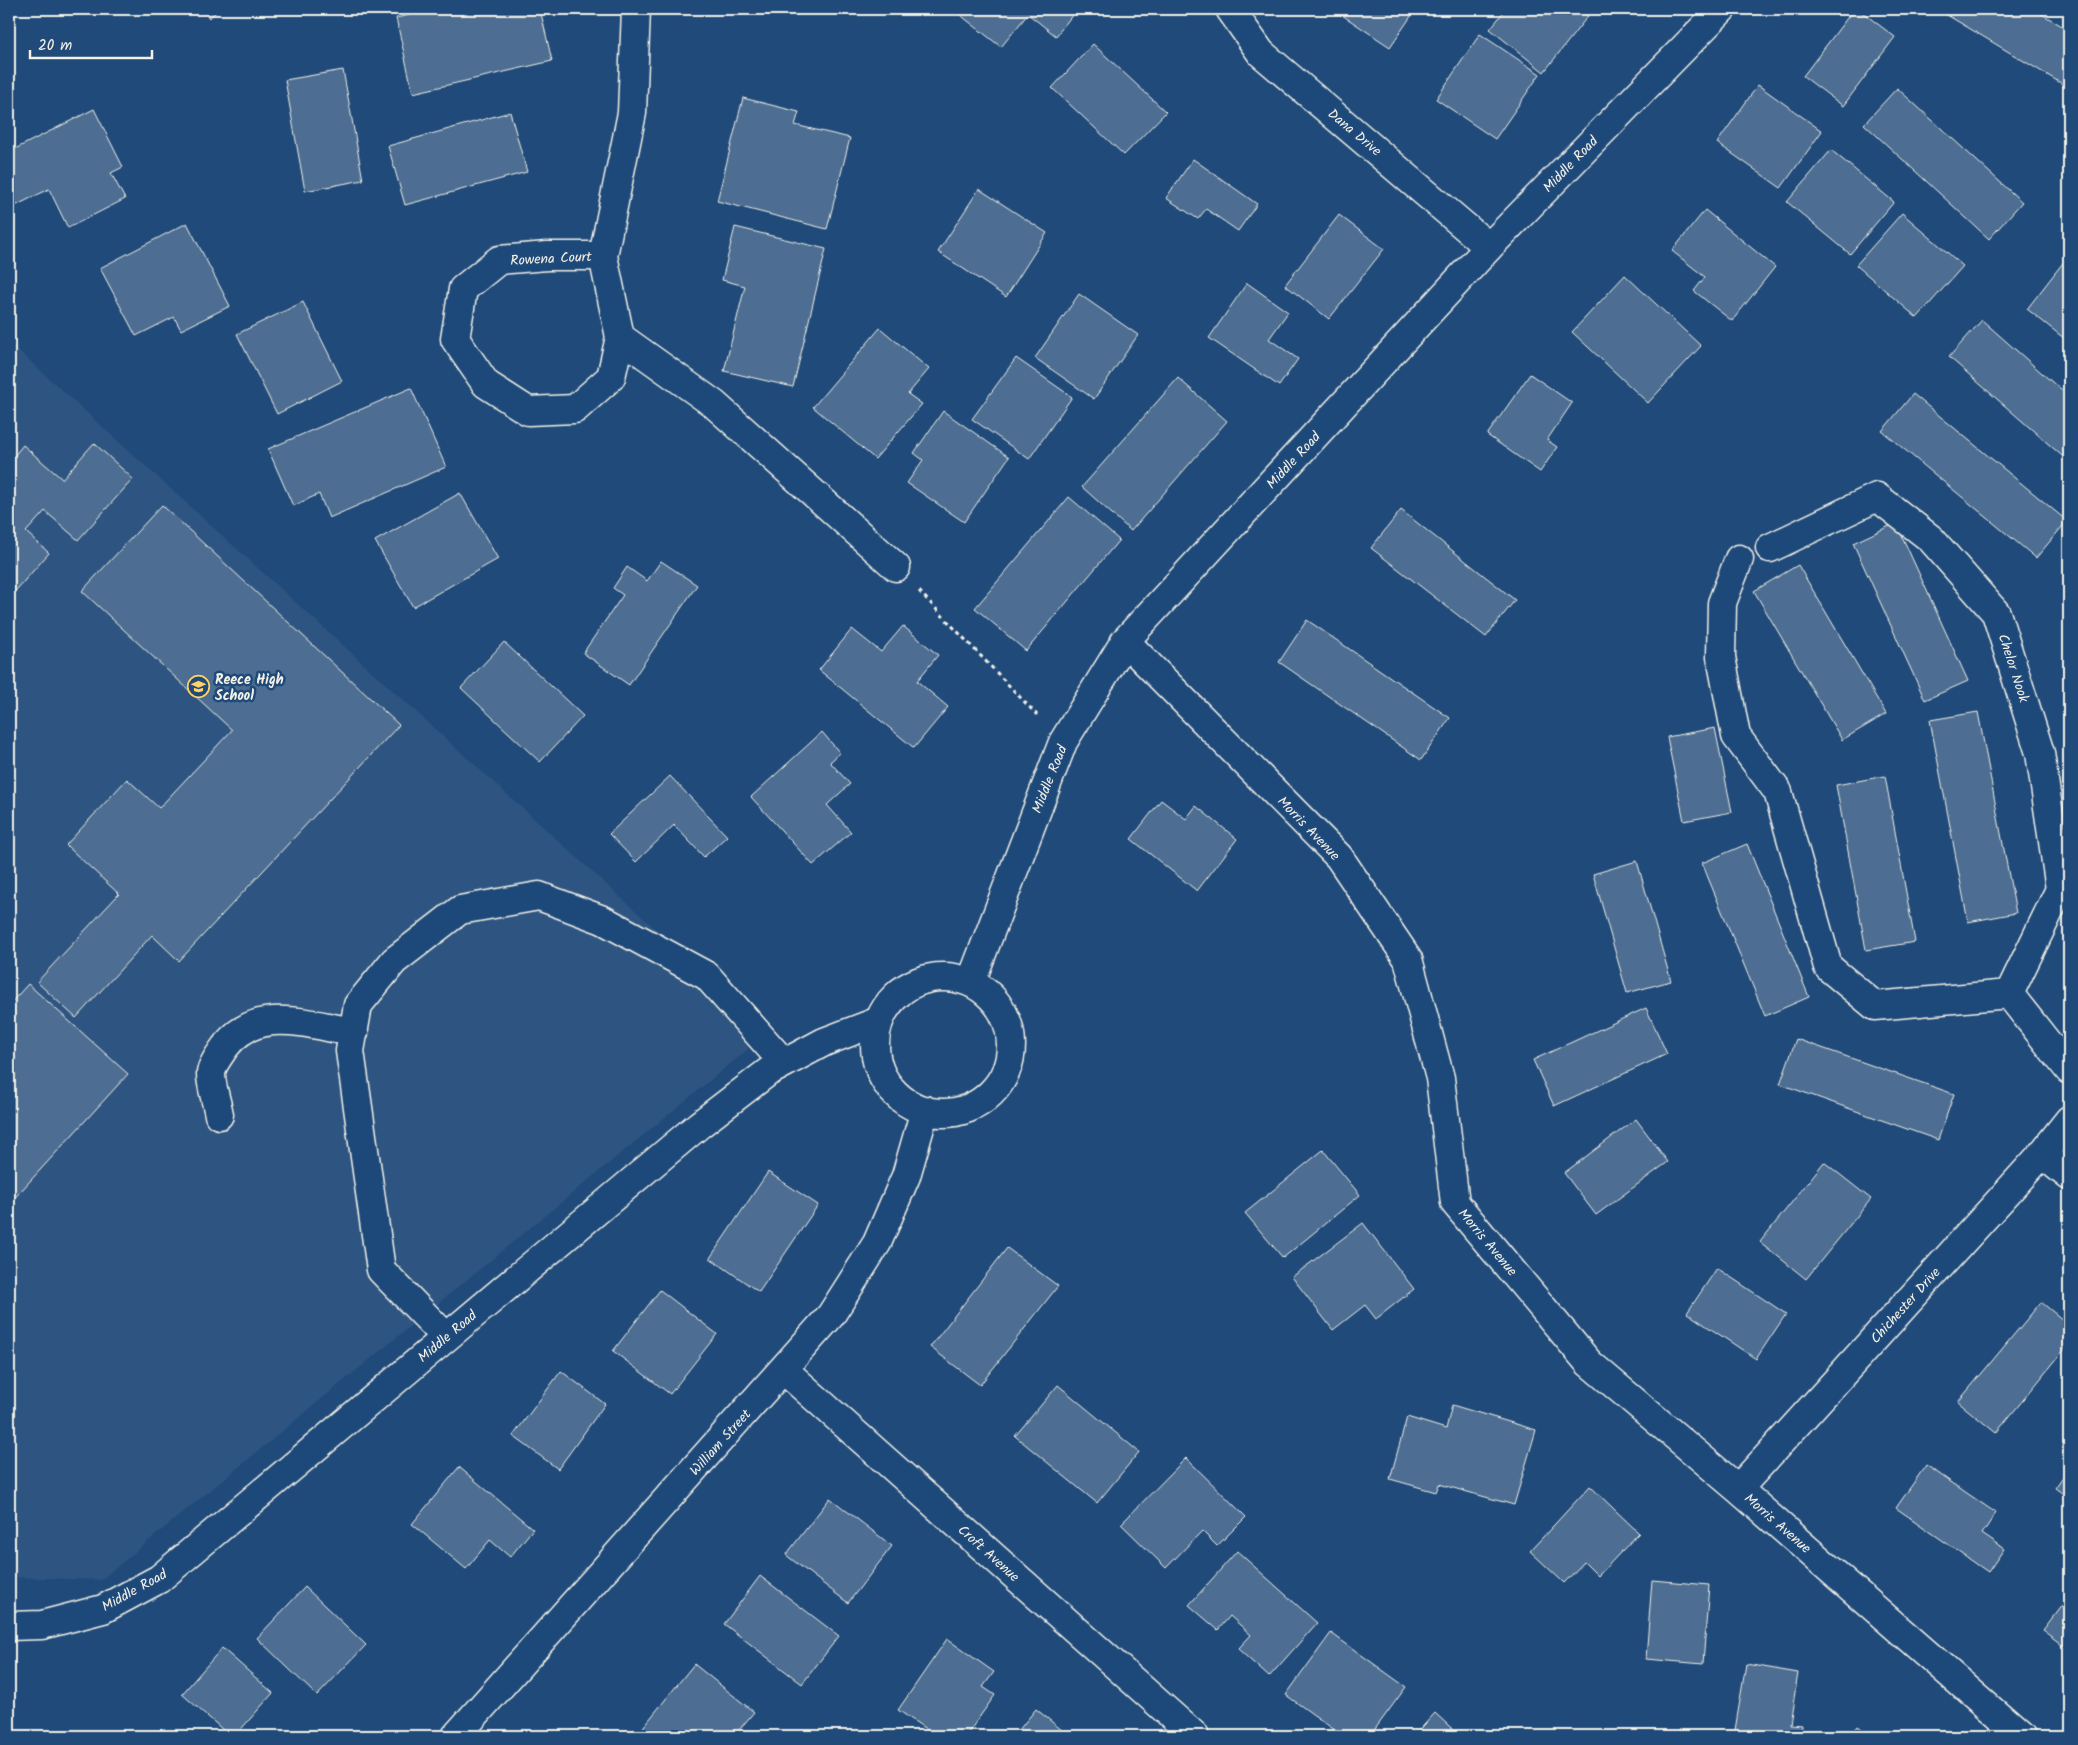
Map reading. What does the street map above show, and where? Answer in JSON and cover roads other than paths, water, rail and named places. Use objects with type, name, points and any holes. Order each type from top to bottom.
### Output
[{"type":"street","name":"Rowena Court","points":[[603,256],[547,256],[499,260],[463,289],[455,339],[486,384],[528,412],[575,409],[611,377],[620,337],[603,256],[632,113],[636,9]]},
{"type":"street","name":"Dana Drive","points":[[1230,9],[1261,52],[1489,247]]},
{"type":"street","name":"Middle Road","points":[[971,982],[1063,742],[1125,641],[1489,247],[1722,9]]},
{"type":"street","points":[[620,337],[714,404],[896,567]]},
{"type":"street","name":"Chelor Nook","points":[[1770,548],[1877,497],[1931,539],[1996,613],[2040,753],[2060,889],[2008,994]]},
{"type":"street","points":[[1739,559],[1722,603],[1721,657],[1736,736],[1778,792],[1828,966],[1875,1006],[2008,994],[2069,1070]]},
{"type":"street","name":"Morris Avenue","points":[[1125,641],[1339,856],[1408,959],[1440,1078],[1456,1203],[1589,1363],[1738,1489],[2021,1736]]},
{"type":"street","points":[[446,1337],[381,1270],[350,1051],[358,1005],[394,961],[460,910],[539,896],[603,920],[707,976],[784,1063]]},
{"type":"street","points":[[948,976],[971,982],[991,995],[1005,1014],[1011,1032],[1011,1055],[1003,1078],[988,1097],[968,1109],[949,1113],[925,1110],[898,1096],[879,1068],[874,1045],[878,1021],[890,1000],[908,985],[933,977],[948,976]]},
{"type":"street","points":[[219,1115],[211,1072],[222,1050],[234,1035],[251,1024],[276,1019],[354,1032]]},
{"type":"street","name":"Middle Road","points":[[9,1626],[42,1625],[103,1609],[159,1580],[672,1146],[768,1072],[824,1042],[878,1021]]},
{"type":"street","name":"William Street","points":[[456,1736],[784,1370],[831,1314],[877,1243],[906,1176],[925,1110]]},
{"type":"street","name":"Chichester Drive","points":[[1738,1489],[2042,1154],[2069,1120]]},
{"type":"street","points":[[2042,1154],[2069,1176]]},
{"type":"street","name":"Croft Avenue","points":[[784,1370],[1193,1736]]},
{"type":"place","name":"Reece High School","points":[[199,687]]}]
